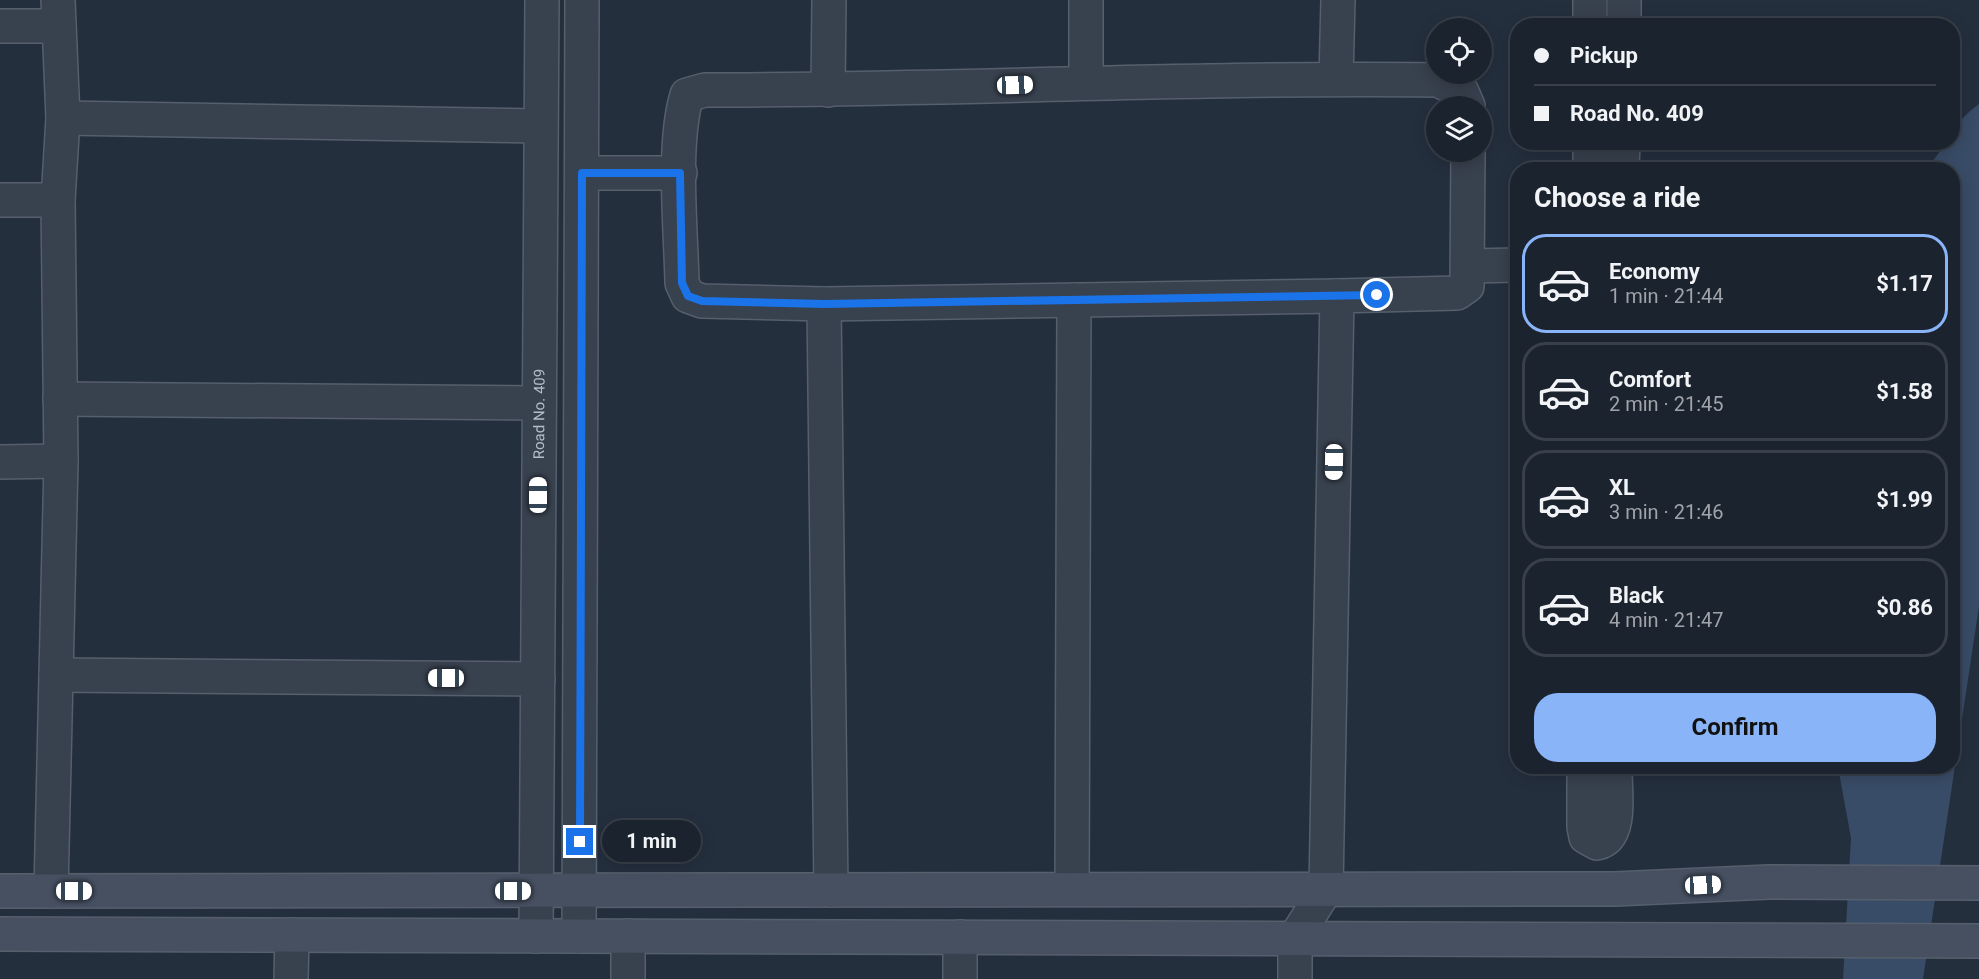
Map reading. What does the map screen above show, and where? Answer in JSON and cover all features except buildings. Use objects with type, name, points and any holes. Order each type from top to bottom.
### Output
[{"type":"street","name":"Road No. 409","points":[[536,936],[542,0]]},
{"type":"street","points":[[579,936],[582,0]]},
{"type":"street","points":[[828,90],[829,0]]},
{"type":"street","points":[[1086,0],[1086,82]]},
{"type":"street","points":[[1336,79],[1338,0]]},
{"type":"street","points":[[1590,0],[1590,18]]},
{"type":"street","points":[[1624,0],[1624,18]]},
{"type":"street","points":[[0,26],[58,13],[63,118],[58,201],[61,461],[51,891]]},
{"type":"street","points":[[1464,96],[1462,92],[1438,80],[1336,79],[1086,82],[828,90],[705,90],[687,95],[683,109],[680,173],[682,283],[688,296],[702,301],[824,304],[1457,293],[1467,286],[1469,266],[1468,162]]},
{"type":"street","points":[[63,118],[541,126]]},
{"type":"street","points":[[582,173],[680,173]]},
{"type":"street","points":[[0,200],[58,201]]},
{"type":"street","points":[[1469,266],[1510,265]]},
{"type":"street","points":[[1295,979],[1295,938],[1326,890],[1337,296]]},
{"type":"street","points":[[1072,890],[1074,300]]},
{"type":"street","points":[[824,304],[831,890]]},
{"type":"street","points":[[60,399],[539,403]]},
{"type":"street","points":[[0,462],[61,461]]},
{"type":"street","points":[[56,675],[538,679]]},
{"type":"street","points":[[1584,774],[1584,828],[1586,837],[1598,843],[1606,841],[1612,834],[1615,774]]},
{"type":"street","points":[[0,891],[1615,889],[1769,882],[1979,883]]},
{"type":"street","points":[[0,934],[1979,941]]},
{"type":"street","points":[[291,979],[292,935]]},
{"type":"street","points":[[628,936],[628,979]]},
{"type":"street","points":[[960,937],[960,979]]},
{"type":"water","points":[[1979,104],[1979,606],[1960,733],[1960,162],[1932,162],[1941,150],[1960,150],[1960,122]]},
{"type":"water","points":[[1839,774],[1954,774],[1923,979],[1843,979],[1851,838]]},
{"type":"route","points":[[580,842],[582,173],[680,173],[682,283],[688,296],[702,301],[824,304],[1377,295]]}]
